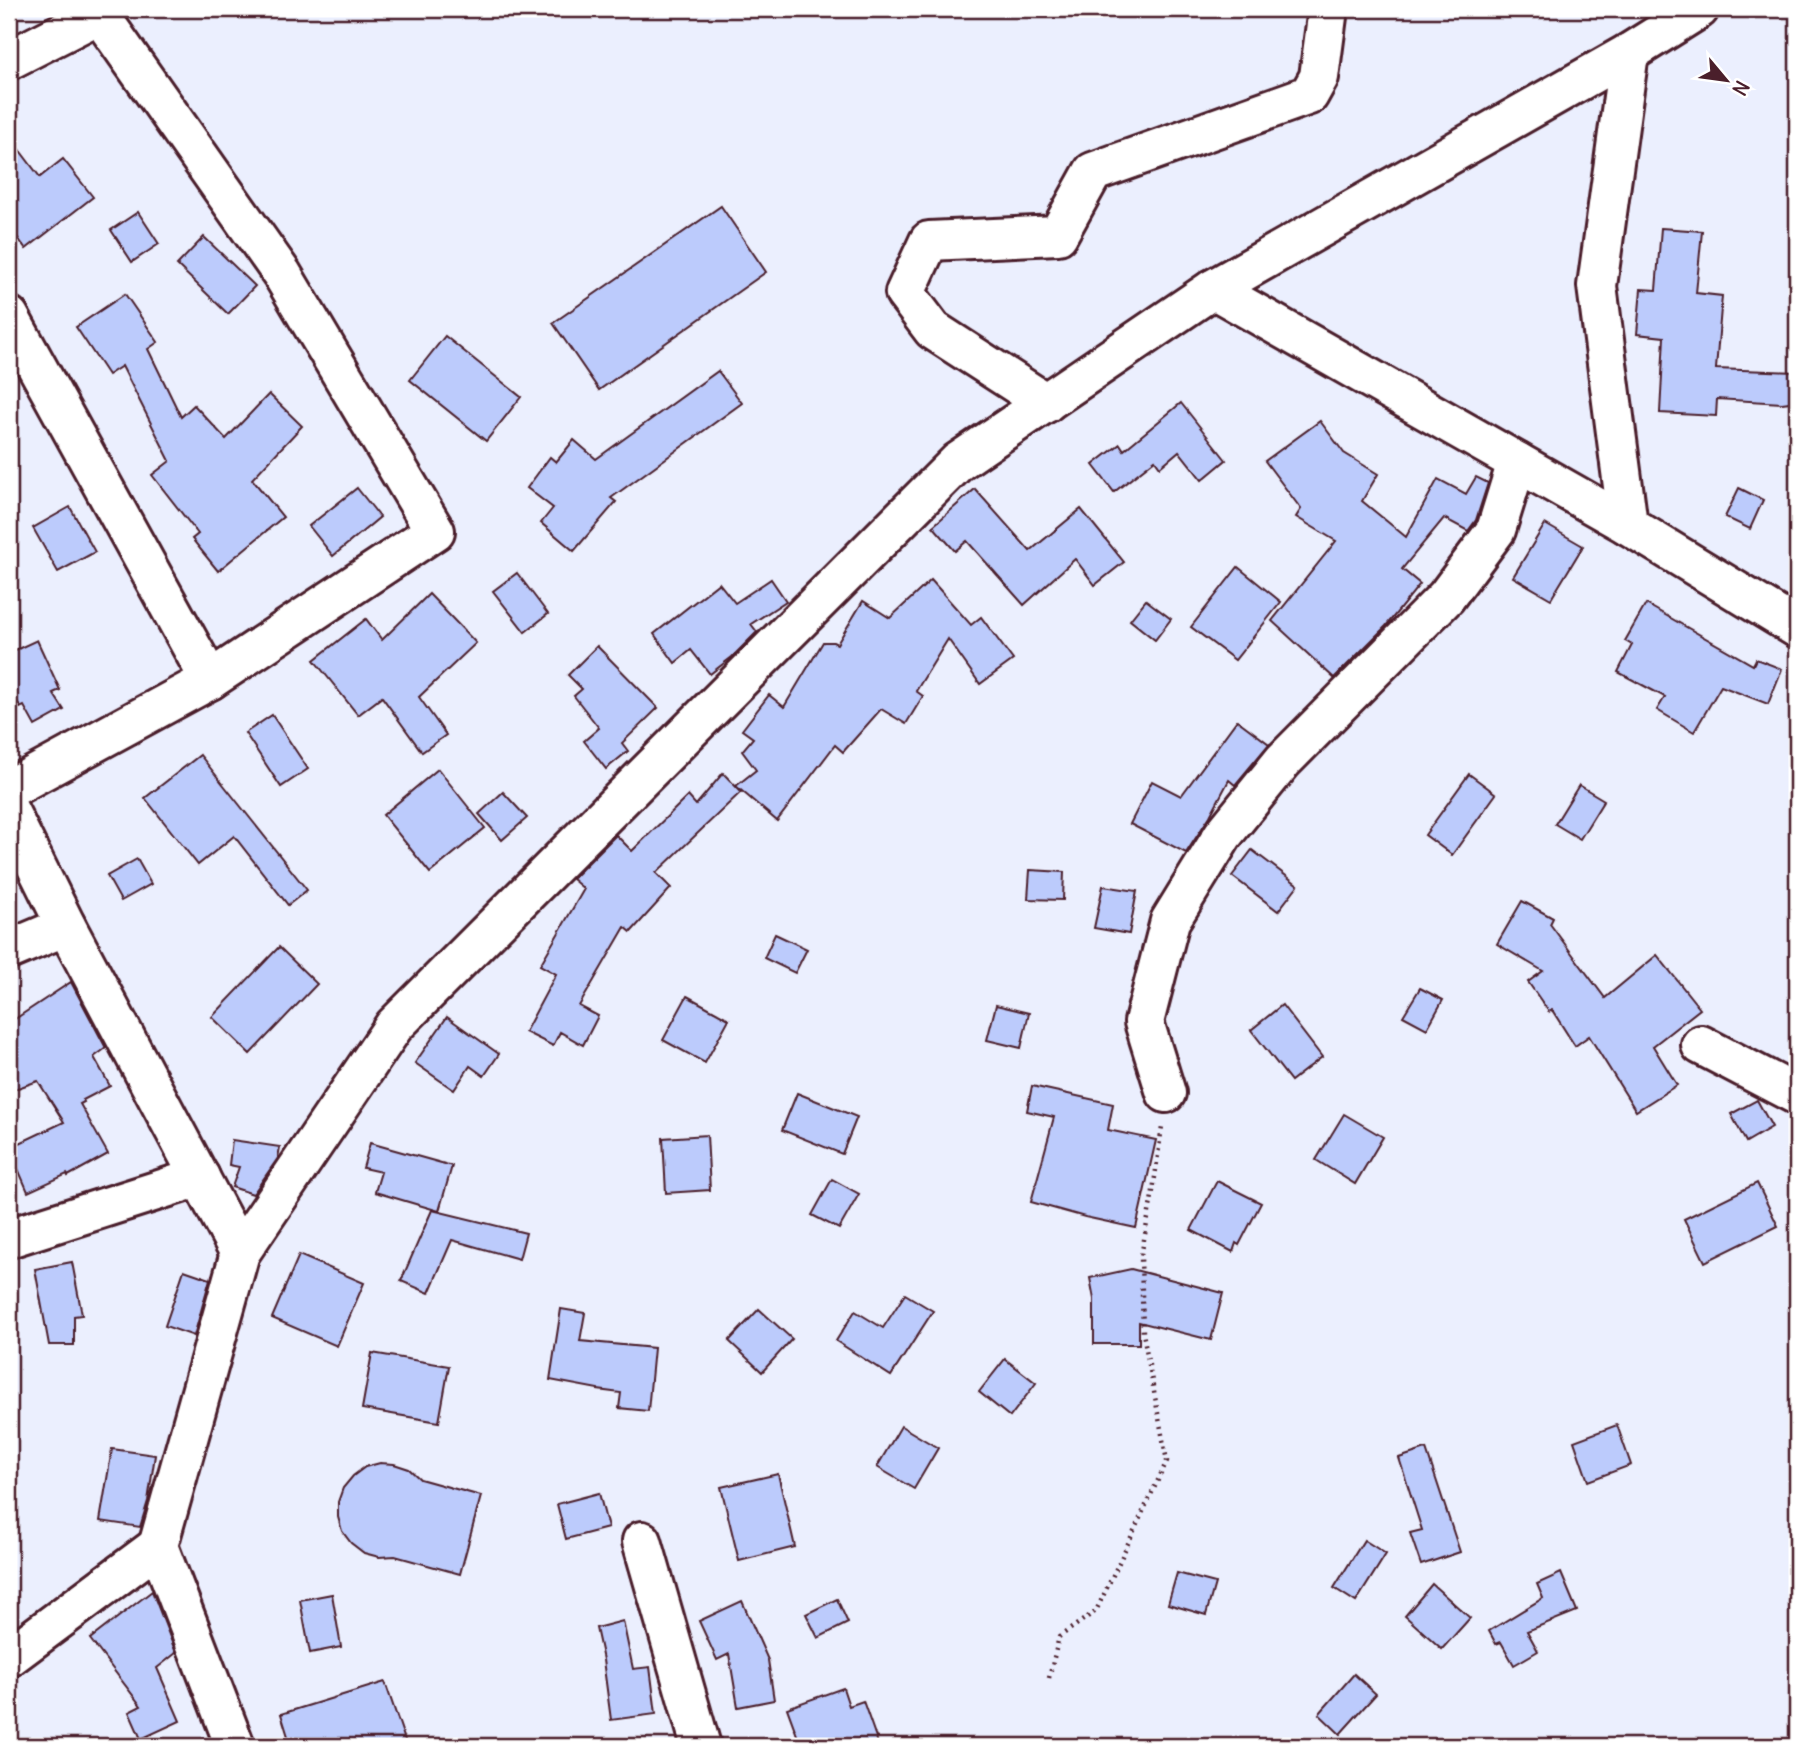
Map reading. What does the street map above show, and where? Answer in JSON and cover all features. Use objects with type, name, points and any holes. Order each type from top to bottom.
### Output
[{"type":"street","points":[[1046,402],[933,330],[905,293],[929,241],[1058,235],[1093,172],[1310,95],[1319,77],[1328,9]]},
{"type":"street","points":[[235,1746],[158,1546],[240,1253],[394,1026],[958,461],[1213,289],[1629,53],[1699,9]]},
{"type":"street","points":[[9,60],[99,14],[282,274],[435,531],[210,680],[9,789]]},
{"type":"street","points":[[1628,525],[1597,286],[1629,53]]},
{"type":"street","points":[[1213,289],[1628,525],[1797,628]]},
{"type":"street","points":[[9,316],[210,680]]},
{"type":"street","points":[[1166,1093],[1144,1022],[1170,921],[1223,835],[1283,761],[1446,597],[1496,530],[1517,462]]},
{"type":"street","points":[[9,811],[66,926],[240,1253]]},
{"type":"street","points":[[9,950],[66,926]]},
{"type":"street","points":[[1701,1045],[1797,1095]]},
{"type":"street","points":[[9,1238],[200,1177]]},
{"type":"street","points":[[642,1541],[701,1746]]},
{"type":"street","points":[[9,1657],[158,1546]]},
{"type":"path","points":[[1049,1678],[1059,1637],[1096,1611],[1167,1461],[1143,1333],[1141,1255],[1166,1093]]},
{"type":"building","points":[[9,136],[40,177],[63,159],[93,197],[26,249],[9,226]]},
{"type":"building","points":[[721,206],[766,272],[599,390],[553,323]]},
{"type":"building","points":[[138,212],[159,244],[132,262],[111,230]]},
{"type":"building","points":[[1661,228],[1702,231],[1696,293],[1722,296],[1716,369],[1797,372],[1797,401],[1782,403],[1717,399],[1716,416],[1660,413],[1664,337],[1637,334],[1641,289],[1656,290]]},
{"type":"building","points":[[204,237],[255,286],[228,314],[177,265]]},
{"type":"building","points":[[125,294],[158,342],[148,349],[181,417],[194,405],[226,439],[269,394],[302,426],[252,479],[283,517],[218,571],[192,539],[198,534],[152,475],[170,461],[122,366],[108,375],[76,327]]},
{"type":"building","points":[[445,336],[521,397],[486,441],[410,380]]},
{"type":"building","points":[[718,371],[742,403],[611,498],[616,502],[574,551],[541,523],[553,508],[527,488],[550,457],[556,462],[574,440],[596,459]]},
{"type":"building","points":[[1181,403],[1226,460],[1202,480],[1179,451],[1160,467],[1155,460],[1114,492],[1093,465],[1120,444],[1124,450]]},
{"type":"building","points":[[1320,421],[1344,453],[1378,474],[1362,501],[1406,537],[1438,479],[1466,494],[1476,477],[1488,483],[1476,520],[1468,531],[1444,518],[1402,569],[1420,584],[1386,626],[1334,678],[1272,621],[1336,541],[1296,517],[1301,509],[1265,461]]},
{"type":"building","points":[[357,488],[380,517],[333,556],[309,526]]},
{"type":"building","points":[[1739,488],[1763,500],[1750,529],[1725,517]]},
{"type":"building","points":[[975,489],[1030,551],[1081,509],[1124,562],[1095,585],[1075,559],[1024,605],[967,541],[955,551],[933,526]]},
{"type":"building","points":[[70,507],[95,552],[58,572],[33,528]]},
{"type":"building","points":[[1545,524],[1583,546],[1551,599],[1513,577]]},
{"type":"building","points":[[1238,567],[1281,602],[1235,660],[1191,627]]},
{"type":"building","points":[[517,573],[548,614],[525,632],[493,591]]},
{"type":"building","points":[[771,579],[786,601],[751,624],[757,632],[710,674],[691,650],[675,663],[654,634],[719,583],[735,603]]},
{"type":"building","points":[[931,580],[971,625],[981,617],[1013,660],[980,684],[948,639],[916,691],[923,696],[906,724],[881,709],[843,752],[835,745],[777,821],[736,786],[756,770],[742,751],[753,738],[742,730],[769,695],[784,707],[823,642],[837,644],[863,601],[890,618]]},
{"type":"building","points":[[429,594],[476,643],[419,697],[446,735],[422,752],[382,697],[358,715],[314,660],[366,619],[382,640]]},
{"type":"building","points":[[1146,600],[1171,619],[1155,640],[1130,620]]},
{"type":"building","points":[[1646,604],[1753,665],[1756,659],[1782,669],[1768,704],[1721,686],[1694,732],[1657,710],[1665,697],[1618,672],[1632,645],[1625,641]]},
{"type":"building","points":[[37,640],[60,690],[53,693],[64,710],[35,726],[24,706],[20,708],[9,683],[9,653]]},
{"type":"building","points":[[597,646],[658,708],[622,743],[628,751],[606,769],[584,741],[599,728],[574,696],[582,689],[568,675]]},
{"type":"building","points":[[272,715],[308,769],[281,787],[245,733]]},
{"type":"building","points":[[1237,720],[1269,744],[1235,785],[1229,780],[1186,853],[1130,824],[1152,781],[1181,796]]},
{"type":"building","points":[[200,755],[307,890],[288,905],[234,836],[198,865],[145,798]]},
{"type":"building","points":[[438,769],[485,828],[430,873],[383,815]]},
{"type":"building","points":[[723,773],[741,792],[656,873],[671,888],[631,932],[625,927],[579,1006],[598,1016],[583,1045],[560,1032],[553,1046],[525,1032],[556,974],[540,965],[584,889],[572,879],[616,835],[632,851],[688,796],[696,805]]},
{"type":"building","points":[[1469,774],[1496,794],[1452,855],[1425,835]]},
{"type":"building","points":[[1579,785],[1604,800],[1580,839],[1555,824]]},
{"type":"building","points":[[503,792],[527,818],[502,840],[479,814]]},
{"type":"building","points":[[1252,850],[1298,885],[1278,911],[1232,876]]},
{"type":"building","points":[[137,859],[151,884],[121,901],[107,876]]},
{"type":"building","points":[[1030,870],[1064,872],[1063,900],[1028,899]]},
{"type":"building","points":[[1103,886],[1137,891],[1129,934],[1094,928]]},
{"type":"building","points":[[1522,901],[1553,918],[1550,924],[1605,998],[1657,955],[1700,1009],[1653,1046],[1677,1085],[1636,1111],[1589,1036],[1575,1046],[1552,1010],[1549,1012],[1528,982],[1543,971],[1497,944]]},
{"type":"building","points":[[775,934],[807,949],[795,973],[764,958]]},
{"type":"building","points":[[279,947],[317,984],[250,1054],[212,1017]]},
{"type":"building","points":[[71,982],[106,1048],[94,1057],[110,1086],[80,1104],[108,1154],[68,1176],[67,1174],[28,1192],[9,1148],[64,1122],[38,1081],[9,1091],[9,1023]]},
{"type":"building","points":[[1420,988],[1443,1000],[1427,1029],[1403,1016]]},
{"type":"building","points":[[687,996],[729,1019],[705,1063],[663,1040]]},
{"type":"building","points":[[996,1005],[1029,1013],[1021,1048],[987,1040]]},
{"type":"building","points":[[1282,1005],[1322,1057],[1291,1081],[1251,1030]]},
{"type":"building","points":[[447,1017],[499,1054],[484,1076],[470,1066],[454,1090],[415,1063]]},
{"type":"building","points":[[1032,1086],[1113,1104],[1108,1130],[1156,1140],[1136,1228],[1031,1202],[1054,1117],[1027,1111]]},
{"type":"building","points":[[797,1093],[857,1117],[842,1154],[782,1130]]},
{"type":"building","points":[[1757,1100],[1772,1127],[1746,1142],[1731,1114]]},
{"type":"building","points":[[1344,1114],[1383,1137],[1355,1184],[1316,1160]]},
{"type":"building","points":[[707,1135],[710,1190],[666,1193],[663,1138]]},
{"type":"building","points":[[232,1140],[280,1147],[278,1158],[253,1194],[232,1187],[239,1167],[229,1165]]},
{"type":"building","points":[[370,1143],[452,1166],[439,1211],[375,1192],[381,1172],[363,1168]]},
{"type":"building","points":[[832,1179],[859,1194],[839,1229],[812,1215]]},
{"type":"building","points":[[1217,1181],[1261,1203],[1233,1252],[1191,1230]]},
{"type":"building","points":[[1757,1183],[1778,1226],[1705,1262],[1684,1219]]},
{"type":"building","points":[[432,1210],[526,1233],[519,1259],[452,1240],[429,1293],[401,1281]]},
{"type":"building","points":[[299,1255],[364,1283],[337,1346],[272,1318]]},
{"type":"building","points":[[72,1262],[82,1315],[74,1316],[74,1345],[49,1345],[35,1269]]},
{"type":"building","points":[[1131,1269],[1223,1293],[1211,1340],[1139,1322],[1139,1344],[1094,1344],[1094,1299],[1090,1278]]},
{"type":"building","points":[[184,1270],[210,1279],[194,1336],[165,1326]]},
{"type":"building","points":[[905,1294],[933,1311],[891,1376],[836,1341],[855,1311],[883,1328]]},
{"type":"building","points":[[561,1309],[585,1313],[580,1341],[654,1348],[648,1411],[619,1408],[621,1393],[550,1380]]},
{"type":"building","points":[[759,1309],[792,1339],[762,1372],[729,1341]]},
{"type":"building","points":[[372,1353],[449,1366],[439,1422],[362,1409]]},
{"type":"building","points":[[1005,1359],[1036,1383],[1010,1417],[979,1392]]},
{"type":"building","points":[[1617,1425],[1631,1465],[1588,1481],[1574,1441]]},
{"type":"building","points":[[901,1426],[938,1448],[914,1489],[877,1467]]},
{"type":"building","points":[[112,1449],[155,1455],[148,1501],[140,1527],[100,1521]]},
{"type":"building","points":[[1426,1449],[1460,1552],[1421,1565],[1410,1533],[1422,1530],[1399,1458]]},
{"type":"building","points":[[380,1463],[394,1464],[409,1469],[420,1479],[481,1496],[460,1574],[395,1556],[379,1557],[364,1553],[351,1543],[342,1531],[338,1502],[343,1488],[365,1467]]},
{"type":"building","points":[[778,1474],[795,1547],[739,1561],[721,1487]]},
{"type":"building","points":[[599,1493],[608,1528],[566,1539],[557,1504]]},
{"type":"building","points":[[1364,1540],[1386,1554],[1356,1602],[1334,1588]]},
{"type":"building","points":[[1177,1573],[1215,1583],[1206,1615],[1168,1604]]},
{"type":"building","points":[[1561,1573],[1577,1611],[1527,1631],[1538,1651],[1514,1665],[1501,1642],[1496,1644],[1489,1631],[1543,1598],[1537,1584]]},
{"type":"building","points":[[1432,1584],[1470,1618],[1442,1649],[1405,1616]]},
{"type":"building","points":[[152,1591],[176,1653],[157,1668],[180,1721],[141,1739],[129,1712],[141,1706],[90,1639]]},
{"type":"building","points":[[332,1594],[341,1647],[310,1653],[300,1600]]},
{"type":"building","points":[[837,1599],[848,1623],[818,1638],[806,1614]]},
{"type":"building","points":[[742,1601],[768,1660],[774,1700],[738,1707],[729,1654],[717,1660],[699,1621]]},
{"type":"building","points":[[623,1621],[633,1669],[650,1667],[656,1714],[611,1720],[596,1628]]},
{"type":"building","points":[[1354,1674],[1376,1694],[1340,1734],[1319,1714]]},
{"type":"building","points":[[385,1682],[407,1746],[291,1746],[281,1714]]},
{"type":"building","points":[[843,1688],[849,1706],[863,1701],[879,1746],[801,1746],[787,1708]]}]
